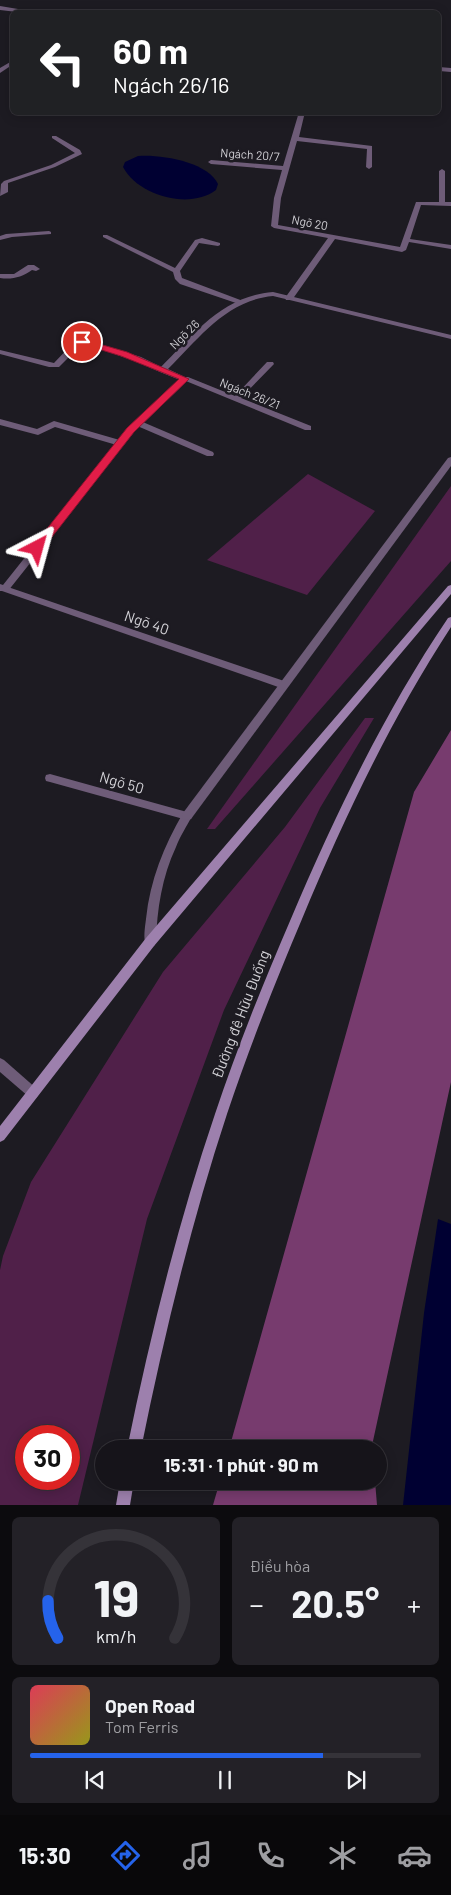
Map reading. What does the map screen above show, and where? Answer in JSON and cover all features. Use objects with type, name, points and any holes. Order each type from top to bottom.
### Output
[{"type":"main road","points":[[0,1136],[150,942],[451,588]]},
{"type":"main road","name":"Đường đê Hữu Đuống","points":[[136,1440],[148,1376],[211,1143],[253,1026],[284,946],[347,803],[381,736],[451,620]]},
{"type":"main road","points":[[122,1505],[125,1490]]},
{"type":"street","name":"Ngõ 20","points":[[301,115],[297,138],[286,168],[274,216],[274,226],[402,250],[406,240]]},
{"type":"street","points":[[0,194],[5,192],[4,184],[6,182],[53,166],[79,154],[78,150],[54,137]]},
{"type":"street","points":[[297,138],[370,147],[369,167]]},
{"type":"street","name":"Ngách 20/7","points":[[212,162],[286,168]]},
{"type":"street","points":[[442,170],[442,203]]},
{"type":"street","points":[[451,204],[418,202],[406,240],[451,247]]},
{"type":"street","points":[[0,238],[16,233],[42,234],[49,232]]},
{"type":"street","points":[[105,236],[176,271],[179,279],[183,282],[238,301]]},
{"type":"street","points":[[289,298],[332,238]]},
{"type":"street","points":[[176,271],[197,241],[202,240],[218,244]]},
{"type":"street","points":[[0,276],[14,277],[21,275],[31,268],[36,269]]},
{"type":"street","name":"Ngõ 26","points":[[185,379],[163,370],[224,310],[238,301],[266,294],[451,337]]},
{"type":"street","points":[[0,352],[52,366],[59,364],[77,344],[85,342],[138,359],[163,370]]},
{"type":"street","points":[[236,399],[270,364]]},
{"type":"street","points":[[2,588],[120,443],[138,423],[185,379]]},
{"type":"street","name":"Ngách 26/21","points":[[185,379],[308,428]]},
{"type":"street","points":[[0,422],[38,432],[50,425],[56,424],[120,443]]},
{"type":"street","points":[[138,423],[210,454]]},
{"type":"street","points":[[150,942],[153,901],[157,880],[170,846],[187,816],[451,460]]},
{"type":"street","name":"Ngõ 40","points":[[2,588],[284,685]]},
{"type":"street","name":"Ngõ 50","points":[[50,778],[187,816]]},
{"type":"street","points":[[0,1064],[32,1093]]},
{"type":"shaded area","points":[[138,156],[159,156],[194,165],[213,176],[218,184],[216,190],[205,196],[193,199],[165,197],[152,192],[140,186],[123,167],[125,162]]},
{"type":"shaded area","points":[[308,474],[375,511],[307,595],[207,560]]},
{"type":"shaded area","points":[[451,486],[451,561],[215,829],[207,829]]},
{"type":"shaded area","points":[[365,718],[374,718],[320,808],[224,1010],[147,1219],[78,1505],[0,1505],[0,1270],[3,1256],[31,1182],[163,972],[285,827]]},
{"type":"shaded area","points":[[451,730],[451,1082],[373,1440],[232,1440],[414,792]]},
{"type":"shaded area","points":[[438,1219],[451,1224],[451,1505],[403,1505],[424,1313]]},
{"type":"shaded area","points":[[217,1490],[376,1490],[377,1505],[213,1505]]},
{"type":"route","points":[[37,548],[130,430],[185,379],[138,359],[82,342]]}]
